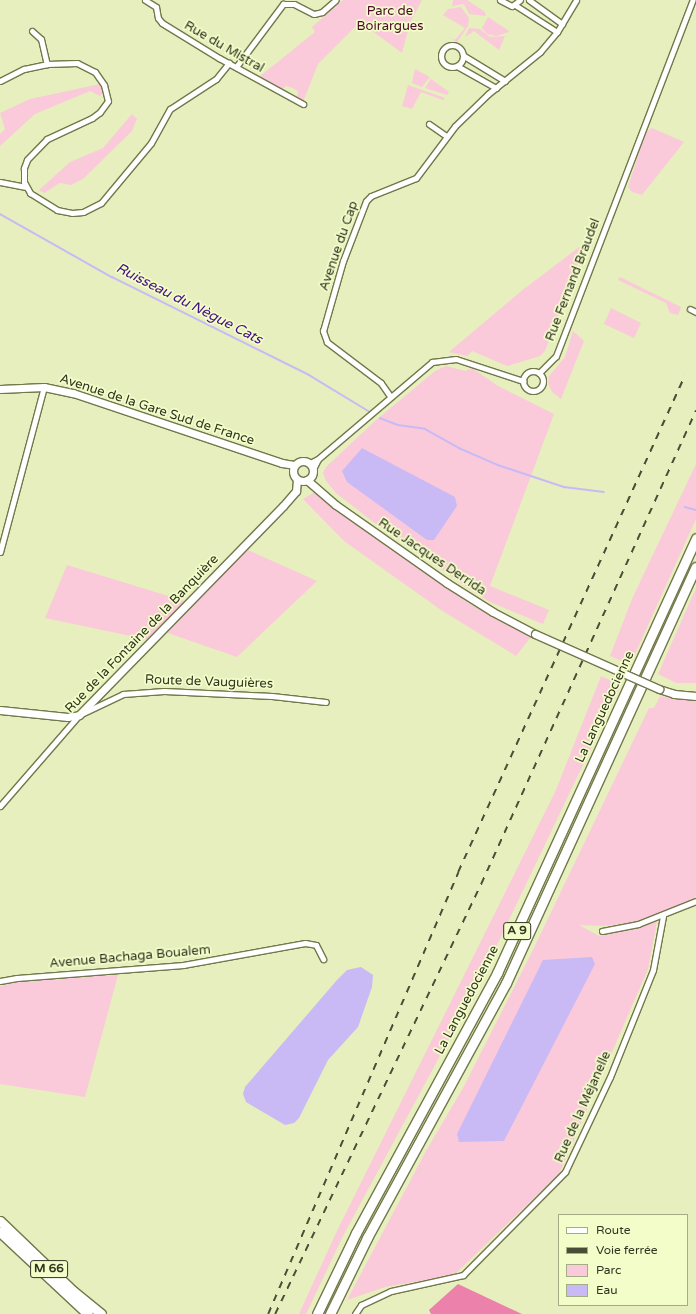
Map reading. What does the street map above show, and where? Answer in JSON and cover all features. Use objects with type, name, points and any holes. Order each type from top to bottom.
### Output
[{"type":"highway","name":"La Languedocienne","points":[[317,1314],[356,1233],[497,973],[696,538]]},
{"type":"highway","name":"La Languedocienne","points":[[330,1314],[367,1238],[506,982],[696,567]]},
{"type":"highway","name":"M 66","points":[[0,1220],[73,1291],[101,1314]]},
{"type":"highway","name":"M 66","points":[[0,1232],[88,1314]]},
{"type":"street","points":[[145,0],[156,7],[158,0]]},
{"type":"street","points":[[236,67],[279,8],[286,1],[314,14],[322,12],[336,0]]},
{"type":"street","points":[[500,0],[508,6],[515,5],[520,0]]},
{"type":"street","points":[[529,0],[562,24]]},
{"type":"street","name":"Avenue du Cap","points":[[390,396],[380,383],[327,342],[323,331],[343,261],[366,201],[370,196],[416,178],[446,136],[496,88],[528,64],[557,32],[576,0]]},
{"type":"street","name":"Rue Fernand Braudel","points":[[539,373],[556,356],[693,0]]},
{"type":"street","points":[[515,5],[557,32]]},
{"type":"street","name":"Rue du Mistral","points":[[156,7],[162,23],[229,63],[303,104]]},
{"type":"street","points":[[32,31],[41,39],[47,64]]},
{"type":"street","points":[[496,88],[457,66],[448,66],[443,62],[442,50],[450,45],[456,45],[464,56],[505,81]]},
{"type":"street","points":[[457,66],[464,56]]},
{"type":"street","points":[[0,81],[24,69],[47,64],[76,63],[95,72],[104,85],[108,101],[92,118],[47,139],[28,160],[24,168],[25,188]]},
{"type":"street","points":[[0,182],[25,188],[35,197],[65,212],[84,212],[96,207],[151,143],[170,109],[216,79],[229,63]]},
{"type":"street","points":[[429,124],[446,136]]},
{"type":"street","points":[[690,309],[696,312]]},
{"type":"street","points":[[312,469],[303,460],[293,468],[297,480],[307,480],[318,459],[425,367],[450,358],[470,362],[505,377],[523,381]]},
{"type":"street","points":[[530,372],[539,373],[543,382],[538,390],[527,389],[523,381],[530,372]]},
{"type":"street","points":[[0,552],[44,387]]},
{"type":"street","name":"Avenue de la Gare Sud de France","points":[[0,389],[44,387],[73,393],[293,468]]},
{"type":"street","name":"Rue Jacques Derrida","points":[[312,469],[320,491]]},
{"type":"street","name":"Rue de la Fontaine de la Banquière","points":[[0,806],[79,715],[283,506],[296,491],[297,480]]},
{"type":"street","name":"Rue Jacques Derrida","points":[[307,480],[320,491],[463,594],[535,634],[659,689],[674,694],[696,696]]},
{"type":"street","name":"Route de Vauguières","points":[[0,710],[68,717],[79,715],[123,694],[140,691],[272,696],[326,702]]},
{"type":"street","points":[[602,931],[638,924],[663,916],[696,901]]},
{"type":"street","name":"Rue de la Méjanelle","points":[[355,1314],[361,1305],[391,1291],[463,1275],[565,1172],[610,1077],[652,970],[663,916]]},
{"type":"street","name":"Avenue Bachaga Boualem","points":[[0,981],[18,978],[183,965],[306,944],[316,945],[323,959]]},
{"type":"green space","name":"Parc de Boirargues","points":[[343,0],[422,0],[410,23],[402,53],[360,22],[318,64],[303,102],[297,99],[298,91],[293,88],[286,86],[281,90],[259,77],[315,32],[312,27]]},
{"type":"green space","points":[[453,0],[467,0],[485,12],[486,16],[469,14],[464,4],[452,6]]},
{"type":"green space","points":[[461,7],[469,18],[468,26],[457,42],[448,37],[455,40],[465,28],[443,15],[448,9]]},
{"type":"green space","points":[[488,17],[509,32],[496,36],[487,34],[482,28]]},
{"type":"green space","points":[[469,28],[480,29],[490,37],[505,36],[499,50],[474,31],[465,37]]},
{"type":"green space","points":[[415,69],[430,77],[422,87],[412,83]]},
{"type":"green space","points":[[431,79],[449,92],[447,95],[425,88]]},
{"type":"green space","points":[[100,84],[104,91],[100,96],[90,91],[35,114],[0,146],[0,134],[5,129],[0,113],[30,99]]},
{"type":"green space","points":[[408,85],[445,98],[443,100],[421,92],[412,109],[402,106]]},
{"type":"green space","points":[[132,114],[137,119],[132,131],[83,179],[71,185],[60,183],[44,193],[39,190],[70,162],[103,148]]},
{"type":"green space","points":[[652,128],[684,142],[642,195],[632,192],[628,187],[645,133]]},
{"type":"green space","points":[[586,242],[545,351],[540,356],[507,366],[472,351],[467,356],[449,352],[520,292]]},
{"type":"green space","points":[[620,277],[681,307],[678,315],[670,313],[666,303],[618,280]]},
{"type":"green space","points":[[611,308],[641,323],[634,338],[604,324]]},
{"type":"green space","points":[[573,331],[584,341],[561,399],[552,392],[548,383],[549,376],[565,357]]},
{"type":"green space","points":[[446,366],[465,371],[472,368],[498,386],[554,414],[490,586],[549,610],[543,624],[490,602],[471,590],[372,521],[336,493],[326,481],[323,473],[326,467],[375,421],[435,371]]},
{"type":"green space","points":[[696,464],[696,519],[630,665],[610,656],[632,599]]},
{"type":"green space","points":[[315,492],[470,604],[531,637],[516,656],[441,610],[344,541],[303,499]]},
{"type":"green space","points":[[248,550],[317,581],[237,657],[165,632]]},
{"type":"green space","points":[[67,565],[188,602],[150,640],[45,618]]},
{"type":"green space","points":[[696,588],[696,683],[676,683],[658,674]]},
{"type":"green space","points":[[601,676],[621,685],[477,987],[343,1236],[306,1314],[299,1314],[336,1233],[556,790]]},
{"type":"green space","points":[[660,696],[680,700],[696,699],[696,897],[663,913],[633,923],[603,926],[579,925],[599,936],[657,922],[648,969],[559,1174],[454,1275],[385,1287],[347,1300],[426,1151],[463,1088],[531,954],[649,708],[654,708]]},
{"type":"green space","points":[[118,975],[85,1097],[0,1084],[0,986],[29,979]]},
{"type":"shaded area","points":[[458,1284],[522,1314],[431,1314],[429,1310]]},
{"type":"water","points":[[362,448],[455,497],[457,506],[434,540],[427,540],[347,482],[342,471]]},
{"type":"water","points":[[592,957],[595,964],[504,1141],[459,1142],[457,1134],[543,960]]},
{"type":"water","points":[[361,967],[373,975],[372,987],[358,1027],[328,1060],[299,1118],[294,1123],[285,1125],[246,1102],[243,1094],[245,1087],[337,980],[347,970]]},
{"type":"waterway","name":"Ruisseau du Nègue Cats","points":[[0,214],[112,277],[309,375],[370,412]]},
{"type":"waterway","name":"Ruisseau du Nègue Cats","points":[[380,418],[398,425],[425,429],[459,448],[498,465],[564,487],[604,492]]},
{"type":"waterway","name":"Ruisseau du Nègue Cats","points":[[685,507],[696,510]]},
{"type":"railway","points":[[268,1314],[458,872],[685,375]]},
{"type":"railway","points":[[275,1314],[481,884],[696,410]]}]
